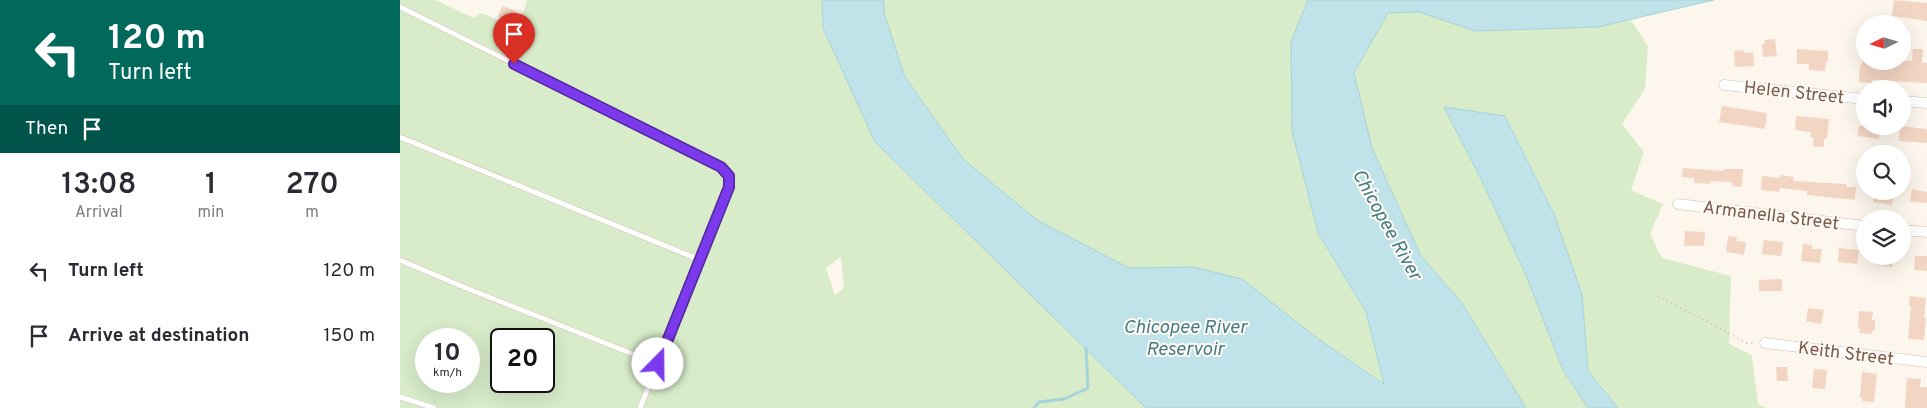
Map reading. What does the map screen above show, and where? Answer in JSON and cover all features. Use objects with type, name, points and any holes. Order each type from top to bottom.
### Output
[{"type":"street","name":"Helen Street","points":[[1724,84],[1856,98]]},
{"type":"street","points":[[1911,102],[1927,103]]},
{"type":"street","name":"Armanella Street","points":[[1678,204],[1856,225]]},
{"type":"street","points":[[1911,231],[1927,232]]},
{"type":"street","name":"Keith Street","points":[[1765,344],[1927,362]]},
{"type":"lane","points":[[400,7],[726,171],[730,181],[729,187],[640,408]]},
{"type":"lane","points":[[400,137],[700,260]]},
{"type":"lane","points":[[400,260],[658,364]]},
{"type":"lane","points":[[400,397],[434,408]]},
{"type":"path","points":[[1658,296],[1747,343],[1765,344]]},
{"type":"green space","points":[[400,0],[435,0],[474,18],[481,13],[513,26],[521,20],[527,0],[822,0],[823,28],[875,142],[1146,408],[400,408]],"holes":[[[841,257],[844,288],[835,295],[826,268]]]},
{"type":"green space","points":[[884,0],[1308,0],[1291,42],[1292,131],[1318,233],[1366,312],[1385,384],[1317,338],[1193,267],[1129,268],[1037,220],[963,159],[905,77],[884,13]]},
{"type":"green space","points":[[1419,12],[1475,31],[1598,27],[1631,20],[1648,46],[1645,89],[1622,124],[1644,152],[1631,190],[1663,204],[1650,234],[1662,258],[1731,276],[1729,344],[1752,355],[1758,404],[1767,408],[1618,408],[1588,371],[1582,294],[1554,213],[1505,116],[1445,107],[1525,273],[1563,370],[1588,408],[1526,408],[1462,303],[1421,256],[1372,148],[1354,73],[1388,13]]},
{"type":"water","name":"Chicopee River Reservoir","points":[[822,0],[884,0],[884,13],[905,77],[963,159],[1037,220],[1129,268],[1193,267],[1242,279],[1317,338],[1384,384],[1366,312],[1318,233],[1292,131],[1291,42],[1308,0],[1714,0],[1598,27],[1475,31],[1419,12],[1388,13],[1354,73],[1372,148],[1421,256],[1462,303],[1526,408],[1146,408],[875,142],[823,28]]},
{"type":"water","points":[[1444,107],[1505,116],[1554,214],[1582,294],[1588,371],[1618,408],[1588,408],[1563,370],[1525,273],[1479,175]]},
{"type":"building","points":[[1894,0],[1927,3],[1927,21],[1911,19],[1911,15],[1892,15]]},
{"type":"building","points":[[502,6],[516,11],[512,21],[498,17]]},
{"type":"building","points":[[1775,39],[1777,56],[1763,57],[1762,45],[1765,44],[1764,40]]},
{"type":"building","points":[[1797,49],[1828,51],[1828,62],[1826,61],[1825,71],[1809,70],[1809,64],[1797,64]]},
{"type":"building","points":[[1913,49],[1923,49],[1922,63],[1927,63],[1927,83],[1911,82],[1911,80],[1859,80],[1860,70],[1911,70]]},
{"type":"building","points":[[1744,50],[1744,53],[1753,52],[1754,66],[1735,67],[1734,51]]},
{"type":"building","points":[[1722,106],[1767,113],[1765,129],[1719,122]]},
{"type":"building","points":[[1796,116],[1829,119],[1827,139],[1824,139],[1824,147],[1813,146],[1814,138],[1810,137],[1811,132],[1795,130]]},
{"type":"building","points":[[1911,127],[1927,129],[1927,143],[1899,141],[1899,135],[1911,135]]},
{"type":"building","points":[[1858,135],[1880,135],[1879,139]]},
{"type":"building","points":[[1683,168],[1724,171],[1724,169],[1743,169],[1742,187],[1732,186],[1732,182],[1710,181],[1710,184],[1694,183],[1694,178],[1682,177]]},
{"type":"building","points":[[1781,175],[1794,177],[1793,181],[1846,184],[1846,187],[1856,187],[1855,200],[1807,195],[1807,191],[1780,188],[1779,192],[1761,190],[1762,176],[1780,178]]},
{"type":"building","points":[[1912,189],[1927,192],[1927,203],[1910,202]]},
{"type":"building","points":[[1873,200],[1893,200],[1892,205],[1873,202]]},
{"type":"building","points":[[1685,231],[1705,232],[1704,246],[1684,246]]},
{"type":"building","points":[[1728,236],[1737,237],[1736,241],[1746,242],[1744,255],[1726,252]]},
{"type":"building","points":[[1764,240],[1783,242],[1781,256],[1762,254]]},
{"type":"building","points":[[1803,244],[1812,245],[1812,249],[1822,249],[1820,263],[1801,261]]},
{"type":"building","points":[[1839,248],[1856,250],[1856,264],[1838,262]]},
{"type":"building","points":[[1915,256],[1927,256],[1927,271],[1914,270]]},
{"type":"building","points":[[1876,265],[1892,265],[1892,267]]},
{"type":"building","points":[[1782,279],[1782,291],[1759,291],[1759,280]]},
{"type":"building","points":[[1910,296],[1926,298],[1924,340],[1908,339]]},
{"type":"building","points":[[1808,308],[1824,310],[1821,324],[1806,321]]},
{"type":"building","points":[[1859,311],[1873,312],[1872,320],[1875,320],[1875,330],[1873,330],[1872,334],[1860,333],[1860,329],[1858,329]]},
{"type":"building","points":[[1776,367],[1787,367],[1788,381],[1777,381]]},
{"type":"building","points":[[1814,369],[1827,370],[1825,389],[1812,388]]},
{"type":"building","points":[[1862,372],[1877,374],[1874,402],[1862,401],[1862,398],[1860,398]]},
{"type":"building","points":[[1907,378],[1921,379],[1920,387],[1927,387],[1927,408],[1905,408]]},
{"type":"waterway","points":[[1034,408],[1039,402],[1064,399],[1088,388],[1086,349]]},
{"type":"route","points":[[514,64],[721,167],[729,176],[729,187],[658,364]]},
{"type":"water label","name":"Chicopee River","points":[[1388,224]]}]
